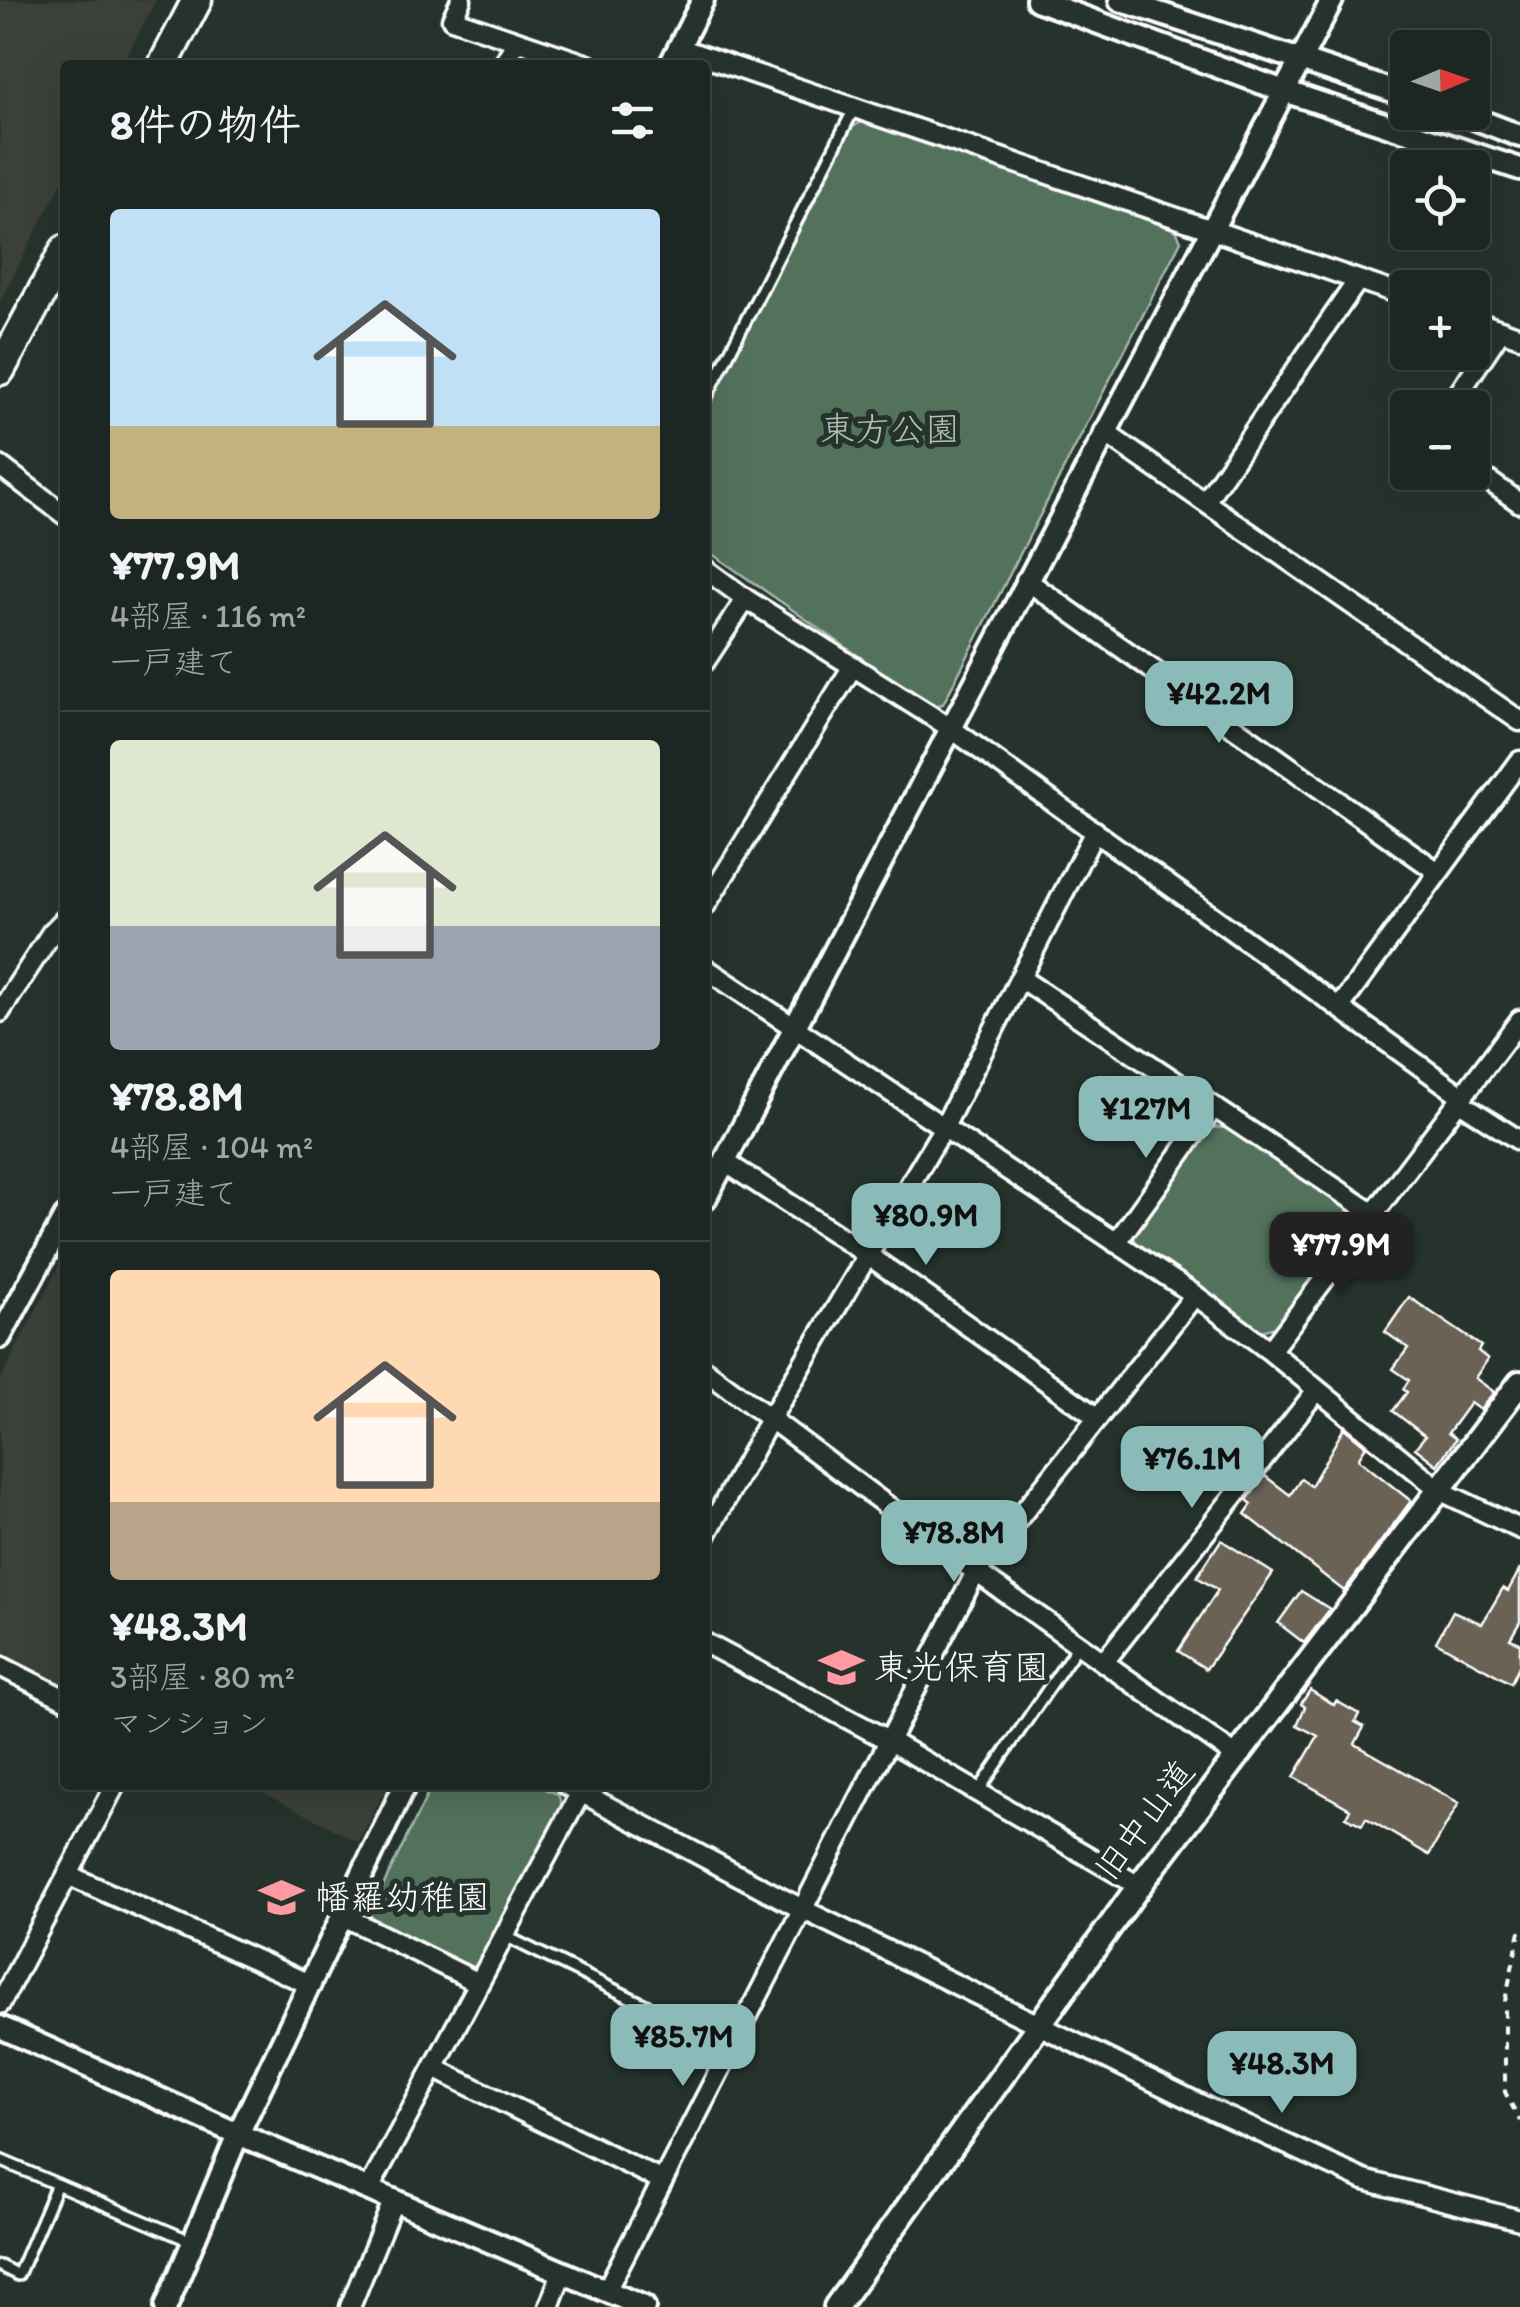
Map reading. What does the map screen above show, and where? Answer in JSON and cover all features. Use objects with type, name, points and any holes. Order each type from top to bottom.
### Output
[{"type":"highway","points":[[166,60],[197,0]]},
{"type":"highway","points":[[0,370],[60,259]]},
{"type":"main road","name":"旧中山道","points":[[836,2307],[1139,1886],[1520,1383]]},
{"type":"street","points":[[462,0],[452,18],[573,60]]},
{"type":"street","points":[[674,56],[704,0]]},
{"type":"street","points":[[1036,0],[1284,91],[1520,169]]},
{"type":"street","points":[[1120,0],[1390,90]]},
{"type":"street","points":[[710,1189],[1332,0]]},
{"type":"street","points":[[506,60],[517,41]]},
{"type":"street","points":[[710,67],[854,109],[1390,292]]},
{"type":"street","points":[[1490,124],[1520,136]]},
{"type":"street","points":[[1205,502],[1358,280]]},
{"type":"street","points":[[1490,326],[1520,337]]},
{"type":"street","points":[[1461,390],[1501,330]]},
{"type":"street","points":[[1104,432],[1520,721]]},
{"type":"street","points":[[0,466],[60,511]]},
{"type":"street","points":[[1490,482],[1520,503]]},
{"type":"street","points":[[710,573],[950,728],[1340,1006],[1520,1141]]},
{"type":"street","points":[[1026,580],[1438,872]]},
{"type":"street","points":[[710,653],[746,599]]},
{"type":"street","points":[[710,898],[853,666]]},
{"type":"street","points":[[1340,1006],[1520,761]]},
{"type":"street","points":[[710,1528],[770,1419],[944,1127],[1094,831]]},
{"type":"street","points":[[0,1012],[60,924]]},
{"type":"street","points":[[710,971],[1195,1295],[1442,1490],[1520,1529]]},
{"type":"street","points":[[1020,978],[1374,1214]]},
{"type":"street","points":[[1270,1352],[1520,1020]]},
{"type":"street","points":[[1116,1242],[1214,1107]]},
{"type":"street","points":[[724,1162],[868,1255],[1098,1418]]},
{"type":"street","points":[[2,1330],[60,1226]]},
{"type":"street","points":[[606,2291],[976,1572],[1195,1295]]},
{"type":"street","points":[[710,1374],[976,1572],[1236,1756]]},
{"type":"street","points":[[1104,1662],[1317,1390]]},
{"type":"street","points":[[710,1647],[888,1740],[1139,1886]]},
{"type":"street","points":[[2,1672],[60,1697]]},
{"type":"street","points":[[0,2004],[112,1790]]},
{"type":"street","points":[[166,2307],[238,2134],[403,1790]]},
{"type":"street","points":[[369,2189],[504,1936],[574,1790]]},
{"type":"street","points":[[576,1790],[802,1909],[1364,2180],[1520,2220]]},
{"type":"street","points":[[68,1876],[311,1985]]},
{"type":"street","points":[[342,1916],[479,1983]]},
{"type":"street","points":[[0,2028],[644,2307]]},
{"type":"street","points":[[434,2068],[662,2181]]},
{"type":"street","points":[[350,2307],[394,2199]]},
{"type":"street","points":[[549,2307],[562,2272]]},
{"type":"lane","points":[[710,390],[854,109]]},
{"type":"lane","points":[[977,1793],[1079,1644]]},
{"type":"lane","points":[[504,1936],[731,2047]]},
{"type":"lane","points":[[1,2163],[193,2242]]},
{"type":"lane","points":[[0,2266],[18,2275],[57,2184]]},
{"type":"path","points":[[1520,1931],[1505,2001],[1506,2092],[1520,2121]]},
{"type":"shaded area","points":[[0,0],[156,0],[125,60],[60,60],[60,186],[0,301]]},
{"type":"shaded area","points":[[60,1264],[60,1687],[0,1656],[0,1380]]},
{"type":"shaded area","points":[[259,1790],[385,1790],[359,1842]]},
{"type":"green space","name":"東方公園","points":[[863,121],[1176,230],[1181,241],[943,704],[930,706],[710,552],[710,403],[851,128]]},
{"type":"green space","points":[[1210,1127],[1227,1128],[1359,1217],[1279,1326],[1261,1331],[1137,1249],[1134,1236]]},
{"type":"green space","points":[[430,1790],[548,1790],[558,1794],[562,1806],[477,1966],[467,1970],[374,1924],[370,1913]]},
{"type":"building","points":[[1409,1297],[1481,1346],[1478,1351],[1488,1359],[1475,1378],[1494,1392],[1480,1410],[1470,1403],[1448,1433],[1456,1439],[1437,1465],[1415,1448],[1425,1436],[1393,1411],[1407,1392],[1403,1389],[1409,1380],[1393,1369],[1408,1348],[1385,1332]]},
{"type":"building","points":[[1344,1428],[1366,1446],[1358,1459],[1411,1501],[1344,1591],[1245,1514],[1252,1504],[1247,1500],[1265,1476],[1290,1495],[1301,1479],[1311,1486]]},
{"type":"building","points":[[1221,1540],[1273,1573],[1206,1669],[1178,1651],[1218,1590],[1197,1577]]},
{"type":"building","points":[[1520,1569],[1520,1622],[1510,1639],[1520,1643],[1520,1664],[1511,1683],[1436,1642],[1453,1611],[1482,1624],[1503,1588],[1508,1591]]},
{"type":"building","points":[[1301,1591],[1330,1609],[1304,1643],[1278,1623]]},
{"type":"building","points":[[1310,1690],[1359,1714],[1355,1722],[1364,1727],[1355,1744],[1459,1803],[1429,1855],[1366,1818],[1362,1825],[1346,1817],[1350,1809],[1294,1777],[1318,1736],[1297,1725],[1305,1707],[1301,1704]]},
{"type":"place","name":"東光保育園","points":[[841,1667]]},
{"type":"place","name":"幡羅幼稚園","points":[[282,1897]]}]
